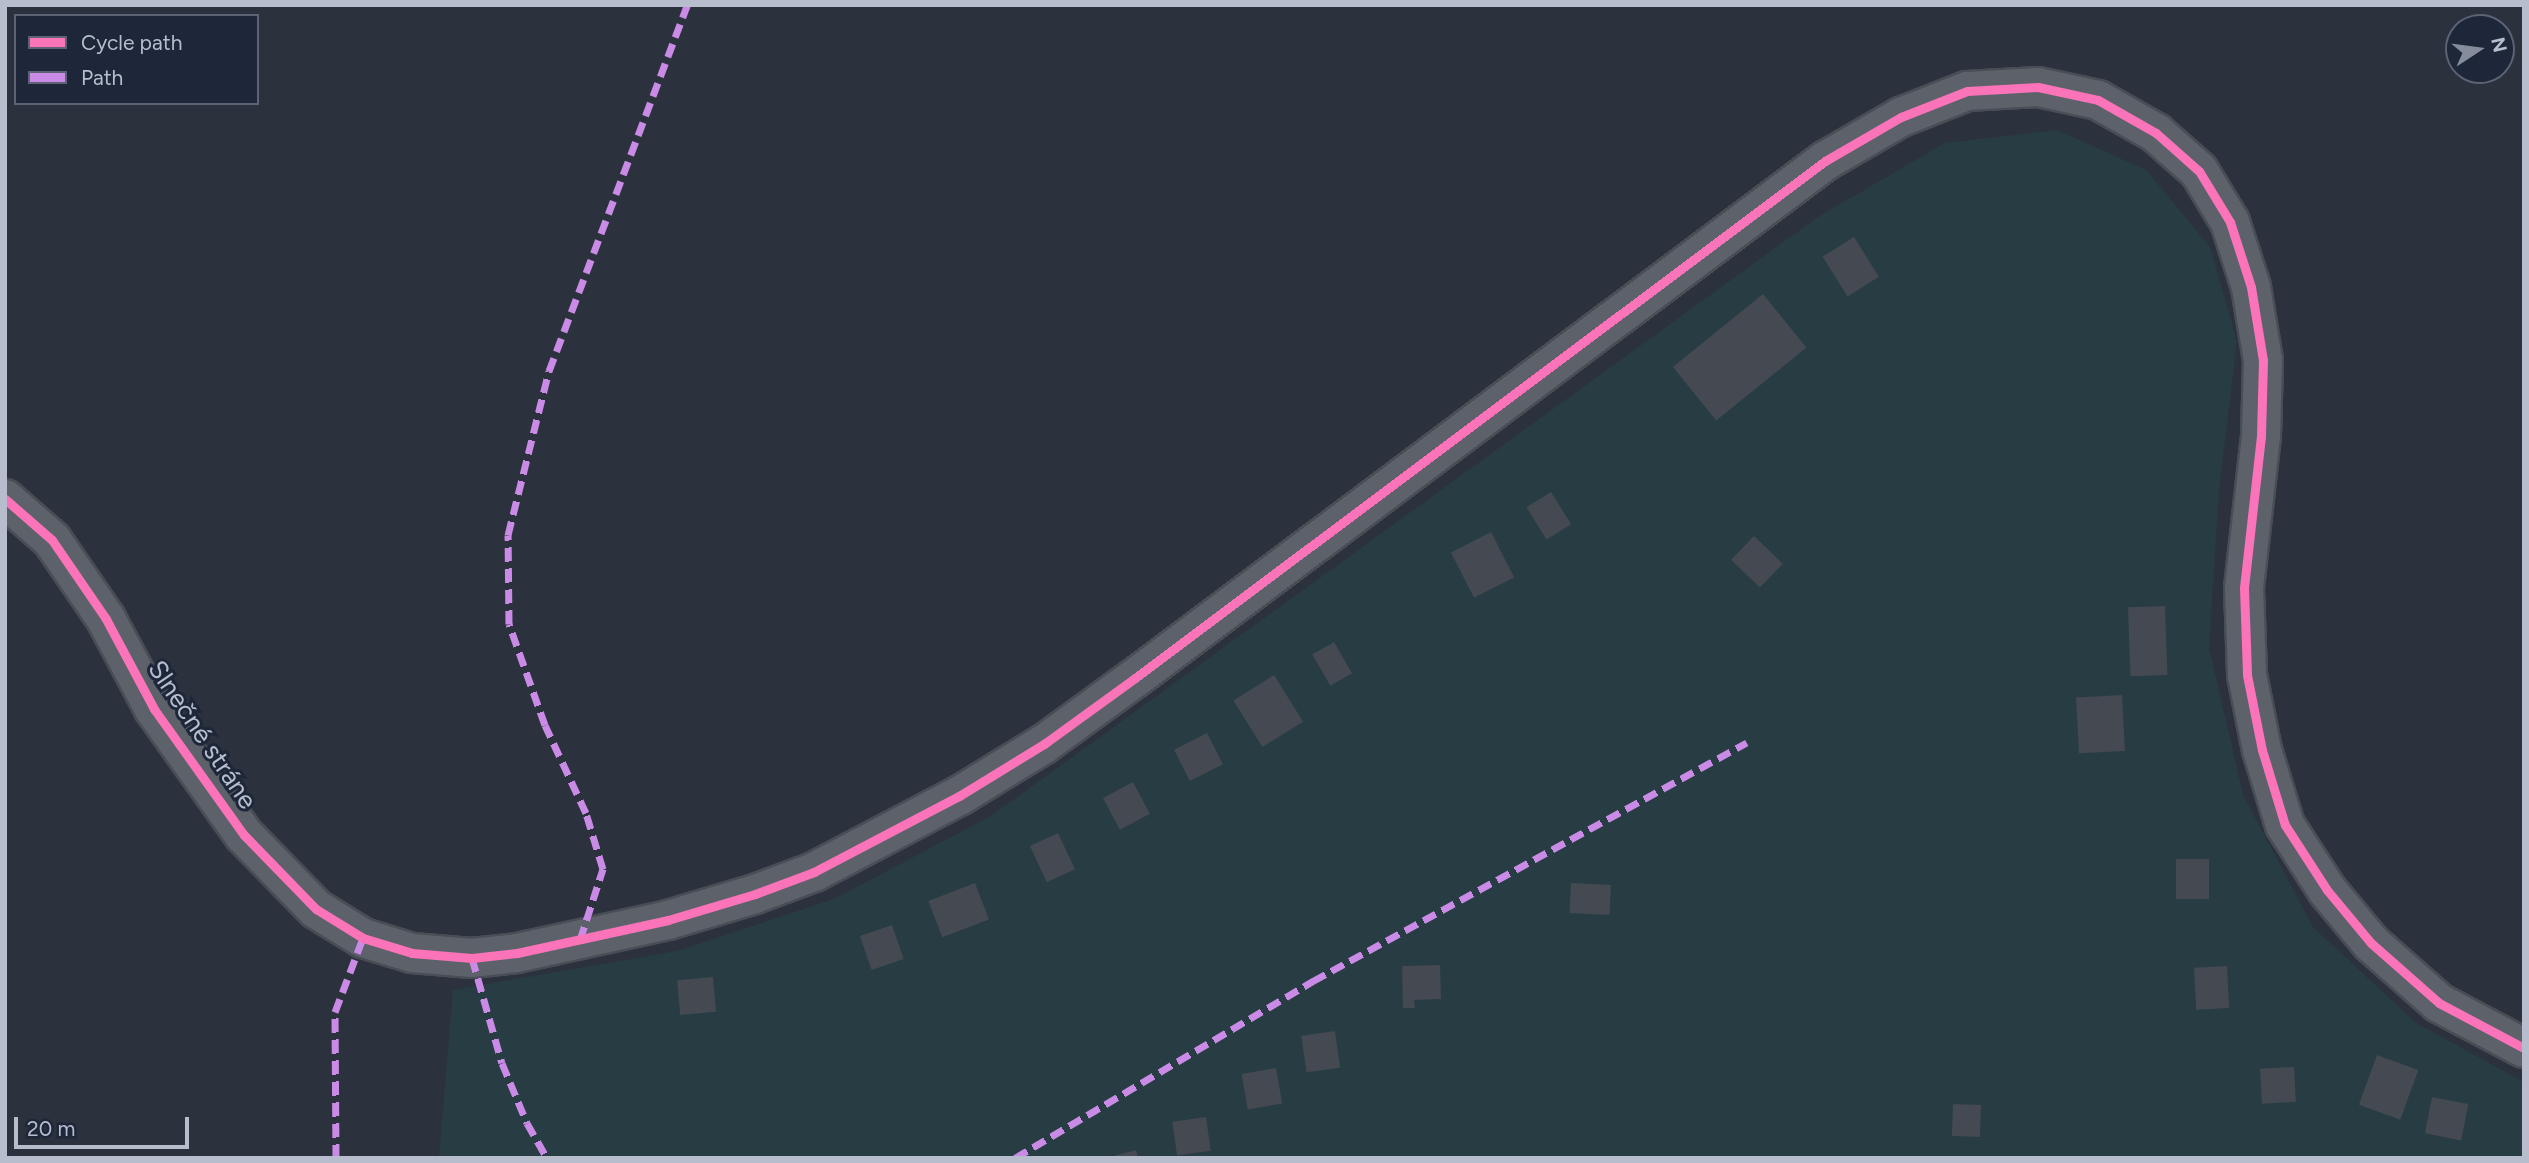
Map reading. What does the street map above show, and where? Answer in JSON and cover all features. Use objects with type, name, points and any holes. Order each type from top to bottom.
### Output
[{"type":"street","name":"Slnečné stráne","points":[[5,499],[52,540],[106,620],[154,709],[244,835],[316,909],[363,938],[412,953],[472,958],[517,953],[668,920],[755,894],[882,839],[1067,727],[1825,161],[1901,117],[1967,91],[2038,87],[2098,100],[2156,133],[2199,170],[2230,222],[2251,287],[2263,360],[2261,436],[2244,587],[2247,675],[2262,750],[2286,825],[2326,890],[2371,943],[2439,1003],[2524,1048]]},
{"type":"shaded area","points":[[2057,130],[2146,170],[2210,247],[2237,341],[2219,489],[2209,648],[2243,795],[2313,927],[2416,1023],[2524,1082],[2524,1158],[439,1158],[453,990],[677,951],[834,899],[991,816],[1818,217],[1945,143]]},
{"type":"building","points":[[1854,237],[1879,277],[1848,296],[1823,257]]},
{"type":"building","points":[[1763,294],[1806,348],[1716,421],[1673,367]]},
{"type":"building","points":[[1551,492],[1571,524],[1547,540],[1526,507]]},
{"type":"building","points":[[1491,532],[1514,577],[1474,598],[1451,552]]},
{"type":"building","points":[[1754,536],[1783,564],[1760,588],[1731,560]]},
{"type":"building","points":[[2165,606],[2167,675],[2130,676],[2128,607]]},
{"type":"building","points":[[1334,642],[1352,673],[1330,686],[1312,654]]},
{"type":"building","points":[[1274,675],[1303,722],[1262,747],[1233,700]]},
{"type":"building","points":[[2122,695],[2125,751],[2079,753],[2076,697]]},
{"type":"building","points":[[1207,733],[1223,764],[1190,781],[1174,750]]},
{"type":"building","points":[[1133,782],[1150,814],[1120,830],[1103,798]]},
{"type":"building","points":[[1058,833],[1075,869],[1047,882],[1030,846]]},
{"type":"building","points":[[2176,859],[2209,859],[2209,899],[2176,899]]},
{"type":"building","points":[[975,883],[989,919],[942,937],[928,901]]},
{"type":"building","points":[[1571,883],[1611,885],[1609,915],[1569,913]]},
{"type":"building","points":[[892,925],[904,959],[872,970],[860,936]]},
{"type":"building","points":[[1440,965],[1441,999],[1414,1000],[1415,1008],[1403,1008],[1402,966]]},
{"type":"building","points":[[2227,966],[2229,1008],[2196,1010],[2194,968]]},
{"type":"building","points":[[713,977],[716,1012],[680,1015],[677,980]]},
{"type":"building","points":[[1335,1031],[1340,1068],[1306,1072],[1301,1036]]},
{"type":"building","points":[[2377,1055],[2418,1070],[2400,1120],[2359,1105]]},
{"type":"building","points":[[2294,1067],[2296,1102],[2262,1104],[2260,1069]]},
{"type":"building","points":[[1276,1068],[1282,1103],[1248,1110],[1242,1074]]},
{"type":"building","points":[[2432,1097],[2468,1104],[2461,1140],[2425,1133]]},
{"type":"building","points":[[1953,1104],[1981,1105],[1980,1137],[1952,1136]]},
{"type":"building","points":[[1206,1117],[1211,1151],[1177,1155],[1172,1122]]},
{"type":"building","points":[[1136,1150],[1138,1158],[1110,1158],[1110,1157]]},
{"type":"marked path","points":[[580,940],[603,869],[586,813],[545,725],[509,624],[508,535],[549,371],[687,5]]},
{"type":"marked path","points":[[1015,1158],[1313,981],[1747,742]]},
{"type":"marked path","points":[[336,1158],[335,1012],[363,938]]},
{"type":"marked path","points":[[472,958],[502,1063],[527,1123],[547,1158]]},
{"type":"cycle path","points":[[5,499],[52,540],[106,619],[154,709],[244,835],[316,909],[363,938],[412,953],[472,958],[517,953],[668,920],[755,894],[814,872],[959,796],[1044,744],[1135,678],[1825,161],[1901,117],[1967,91],[2038,87],[2098,100],[2156,133],[2199,171],[2230,222],[2251,287],[2263,360],[2261,436],[2244,588],[2247,675],[2262,750],[2285,825],[2327,890],[2371,943],[2439,1003],[2524,1048]]}]
